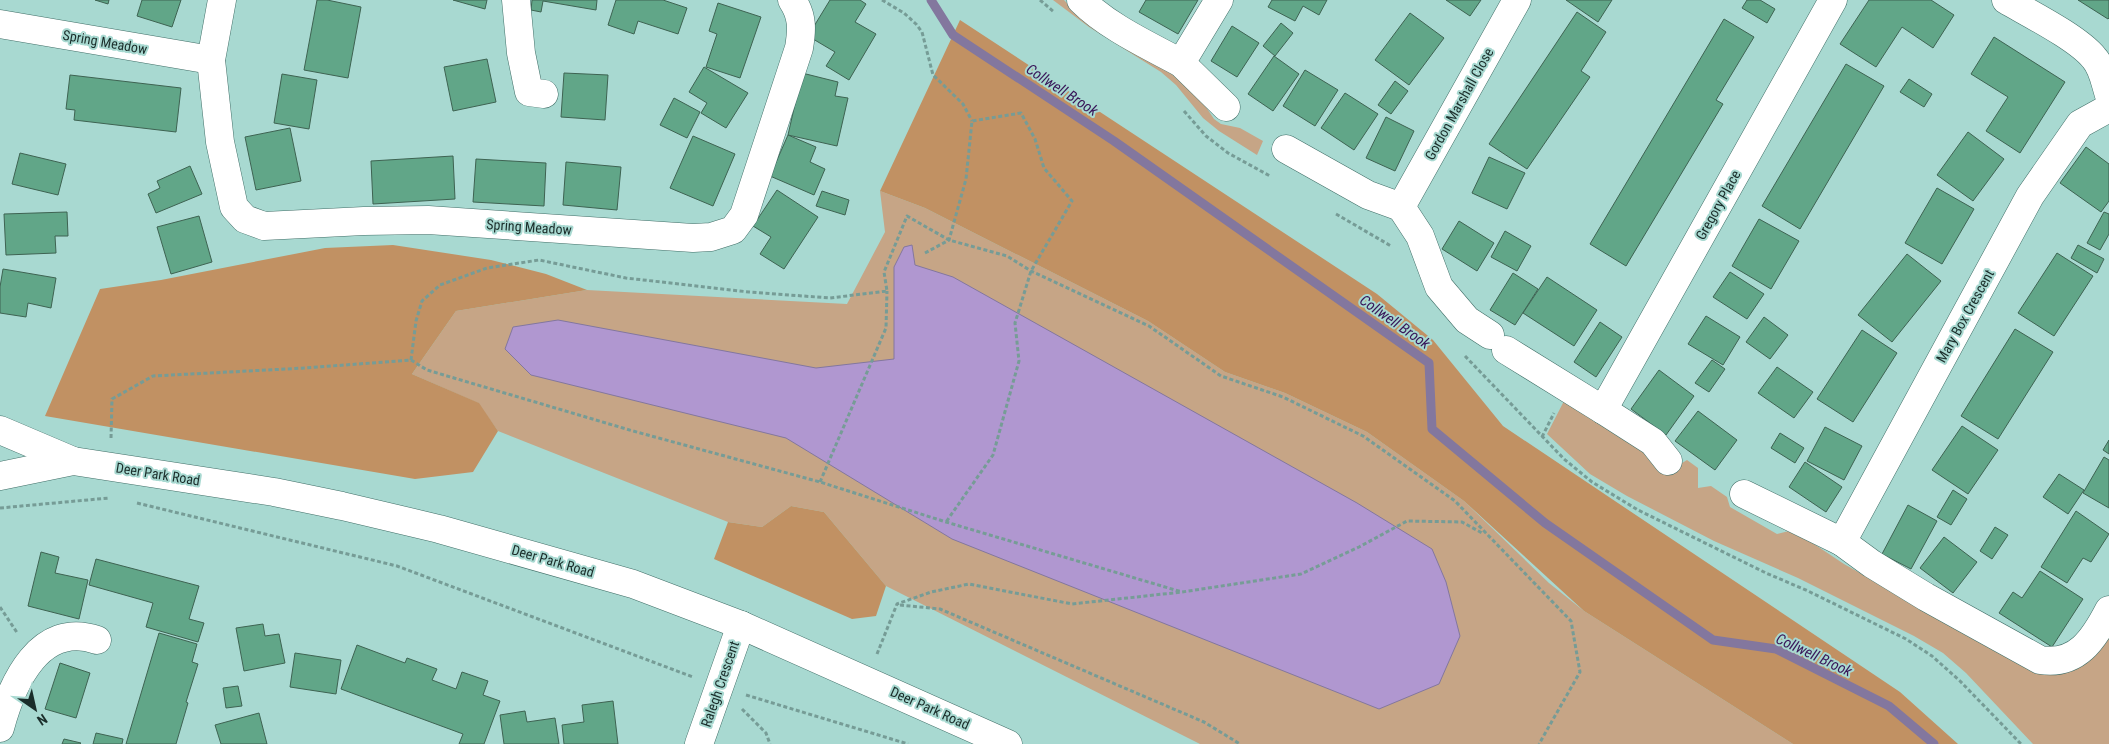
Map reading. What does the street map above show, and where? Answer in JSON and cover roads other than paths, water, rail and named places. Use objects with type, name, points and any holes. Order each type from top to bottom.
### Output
[{"type":"street","name":"Spring Meadow","points":[[222,0],[211,60],[220,142],[234,208],[245,219],[264,226],[428,220],[693,238],[732,230],[744,215],[799,48],[801,34],[800,12],[792,0]]},
{"type":"street","points":[[516,0],[521,53],[529,92],[544,94]]},
{"type":"street","points":[[1081,0],[1098,15],[1182,63],[1226,107]]},
{"type":"street","points":[[1182,63],[1219,0]]},
{"type":"street","name":"Gordon Marshall Close","points":[[1401,207],[1517,0]]},
{"type":"street","name":"Gregory Place","points":[[1603,410],[1833,0]]},
{"type":"street","points":[[2006,0],[2075,42],[2102,52],[2101,70],[2109,95]]},
{"type":"street","name":"Spring Meadow","points":[[0,24],[211,60]]},
{"type":"street","name":"Mary Box Crescent","points":[[1842,542],[2030,196],[2080,124],[2109,108]]},
{"type":"street","points":[[1286,149],[1368,195],[1401,207],[1420,236],[1440,287],[1468,320],[1498,342],[1654,442],[1668,461]]},
{"type":"street","name":"Deer Park Road","points":[[0,430],[73,461],[274,492],[439,529],[632,584],[741,625],[1008,744]]},
{"type":"street","name":"Deer Park Road","points":[[0,476],[73,461]]},
{"type":"street","points":[[1744,494],[1842,542],[1872,564],[1926,597],[2040,660],[2061,660],[2080,650],[2090,641],[2109,610]]},
{"type":"street","name":"Ralegh Crescent","points":[[699,744],[741,625]]},
{"type":"street","points":[[0,728],[12,692],[31,660],[41,650],[62,637],[74,634],[85,635],[97,640]]},
{"type":"waterway","name":"Collwell Brook","points":[[931,0],[953,35],[1114,141],[1429,363],[1432,429],[1545,523],[1713,640],[1776,649],[1889,706],[1934,744]]}]
